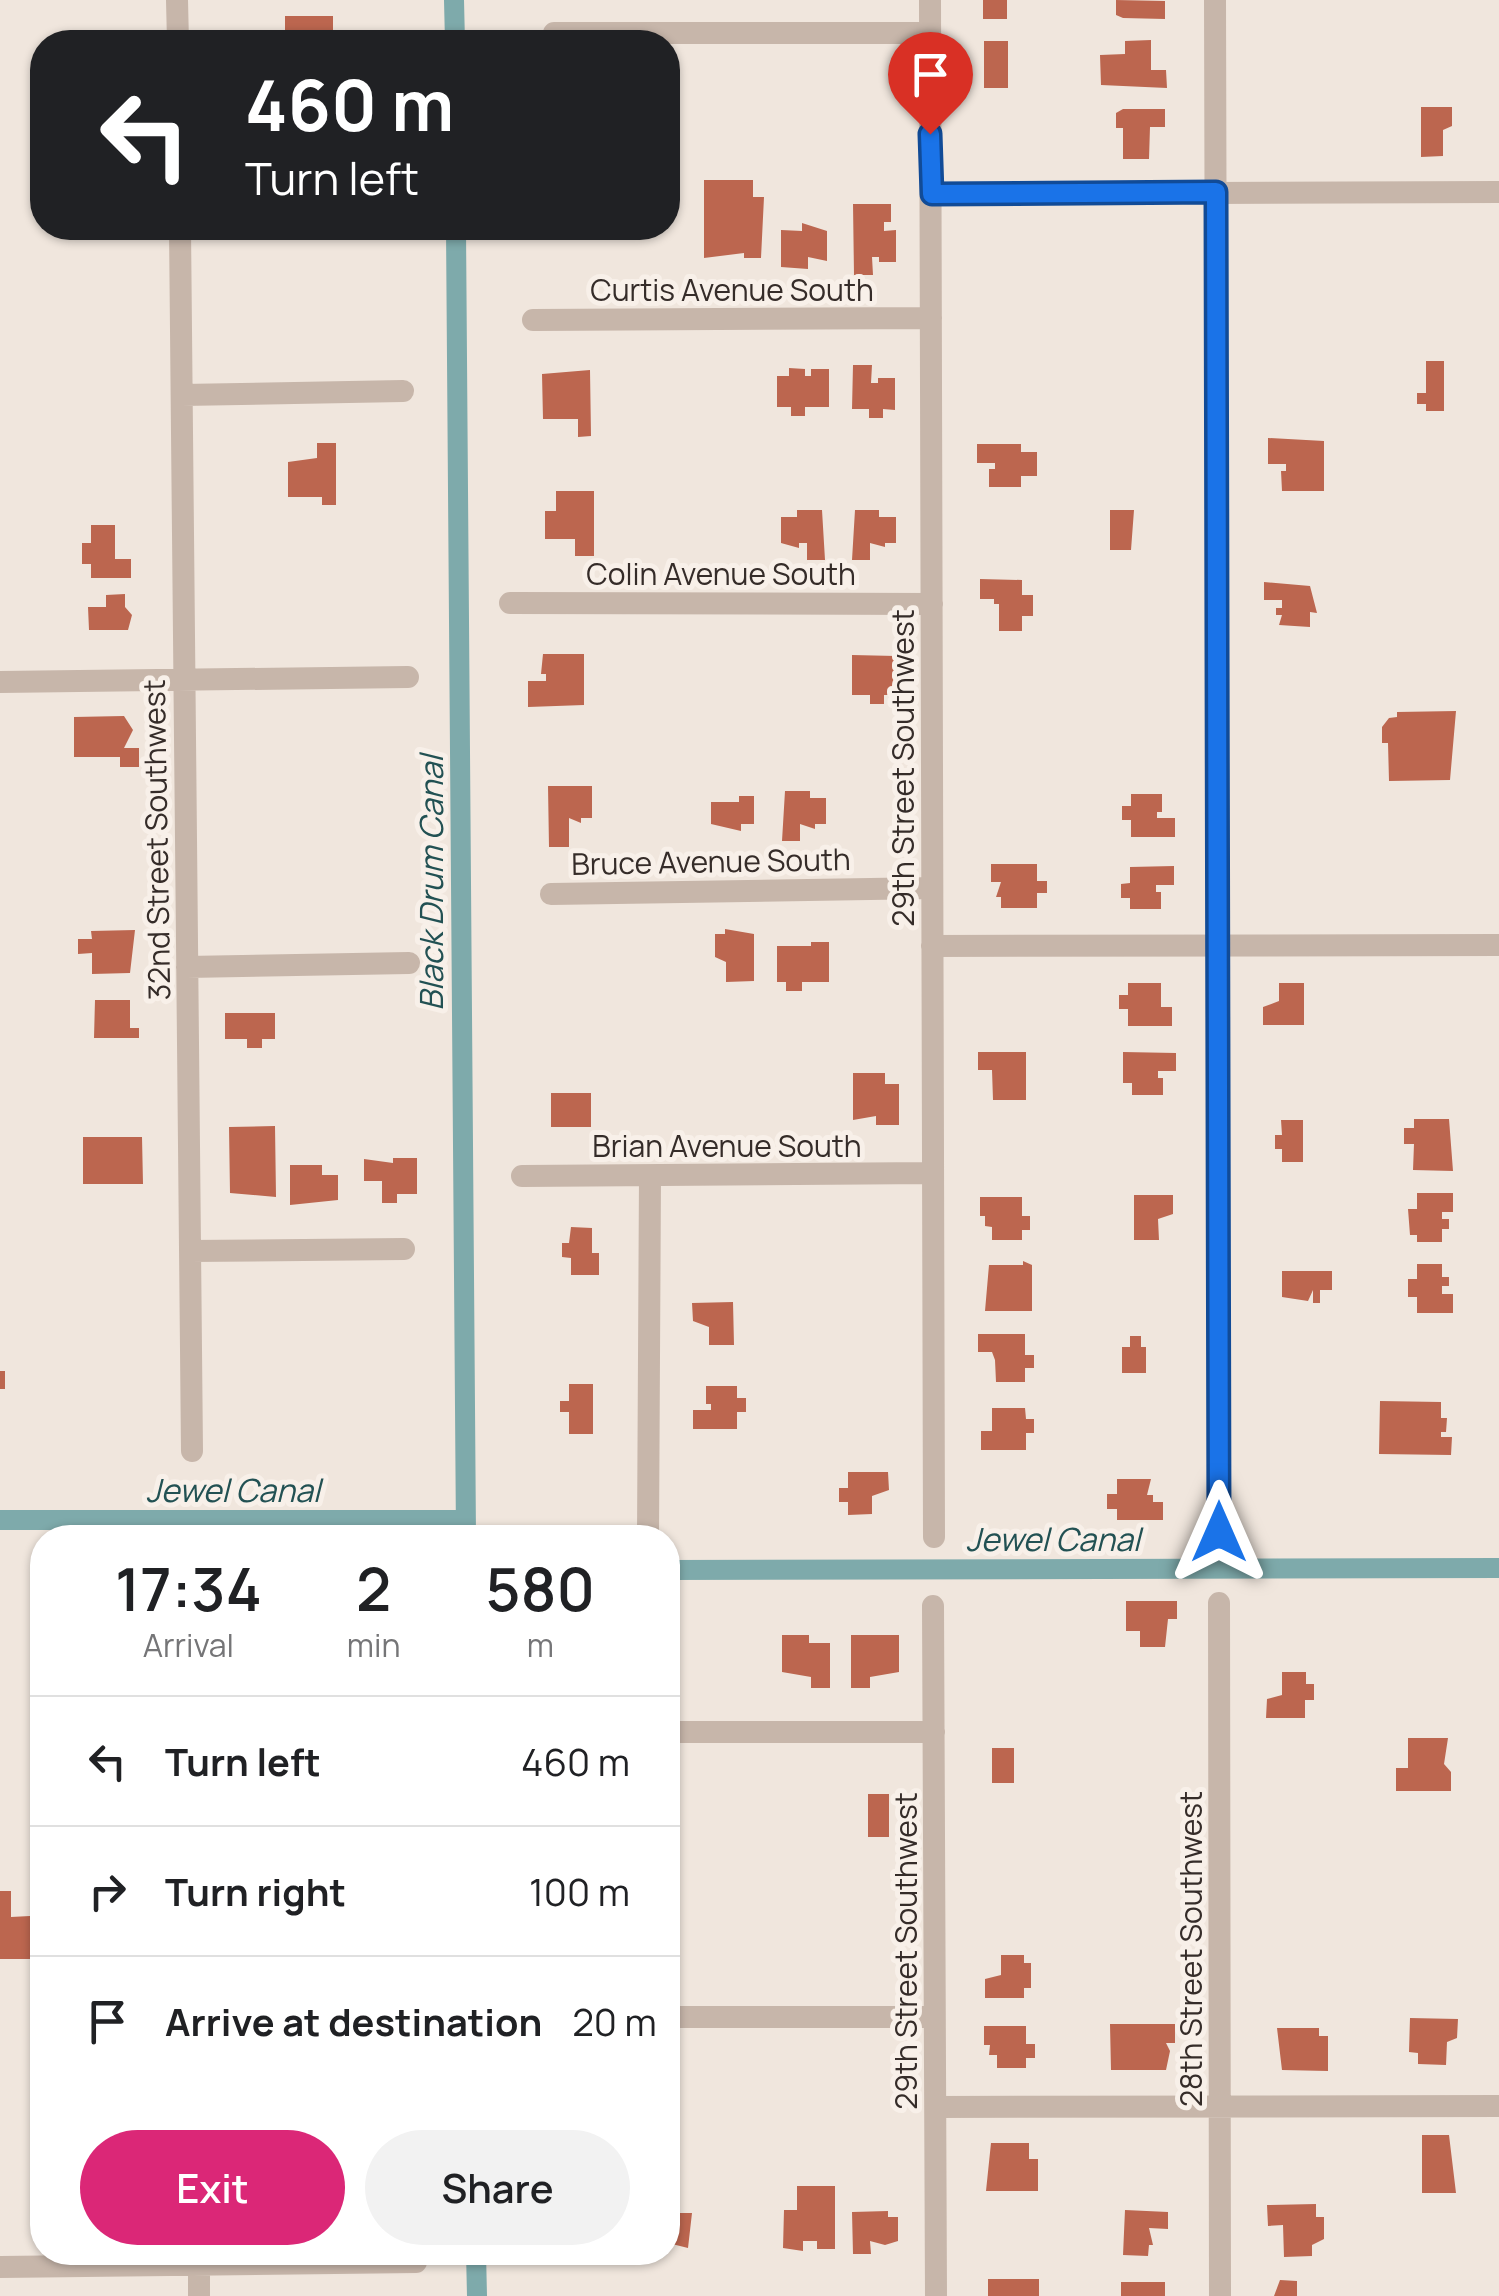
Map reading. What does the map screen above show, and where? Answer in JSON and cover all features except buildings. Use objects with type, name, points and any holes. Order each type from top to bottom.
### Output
[{"type":"street","points":[[177,0],[178,30]]},
{"type":"street","name":"29th Street Southwest","points":[[930,0],[934,1537]]},
{"type":"street","points":[[1216,0],[1219,1532]]},
{"type":"street","points":[[680,33],[930,33]]},
{"type":"street","points":[[932,194],[1499,192]]},
{"type":"street","name":"32nd Street Southwest","points":[[180,240],[192,1451]]},
{"type":"street","name":"Curtis Avenue South","points":[[533,320],[931,318]]},
{"type":"street","points":[[182,395],[403,391]]},
{"type":"street","name":"Colin Avenue South","points":[[510,603],[932,604]]},
{"type":"street","points":[[0,682],[408,677]]},
{"type":"street","name":"Bruce Avenue South","points":[[551,894],[932,888]]},
{"type":"street","points":[[932,946],[1499,944]]},
{"type":"street","points":[[187,967],[409,962]]},
{"type":"street","name":"Brian Avenue South","points":[[522,1176],[932,1172]]},
{"type":"street","points":[[648,1525],[650,1176]]},
{"type":"street","points":[[190,1251],[404,1249]]},
{"type":"street","name":"28th Street Southwest","points":[[1219,1603],[1220,2296]]},
{"type":"street","name":"29th Street Southwest","points":[[934,1606],[936,2296]]},
{"type":"street","points":[[680,1732],[934,1732]]},
{"type":"street","points":[[680,2017],[934,2017]]},
{"type":"street","points":[[937,2108],[1499,2106]]},
{"type":"street","points":[[0,2267],[50,2265]]},
{"type":"street","points":[[199,2265],[199,2296]]},
{"type":"waterway","name":"Black Drum Canal","points":[[454,0],[455,30]]},
{"type":"waterway","name":"Black Drum Canal","points":[[456,240],[466,1525]]},
{"type":"waterway","name":"Jewel Canal","points":[[0,1520],[465,1520]]},
{"type":"waterway","name":"Jewel Canal","points":[[680,1570],[1499,1568]]},
{"type":"waterway","name":"Black Drum Canal","points":[[476,2265],[477,2296]]},
{"type":"route","points":[[930,134],[932,194],[1216,192],[1219,1532]]}]
